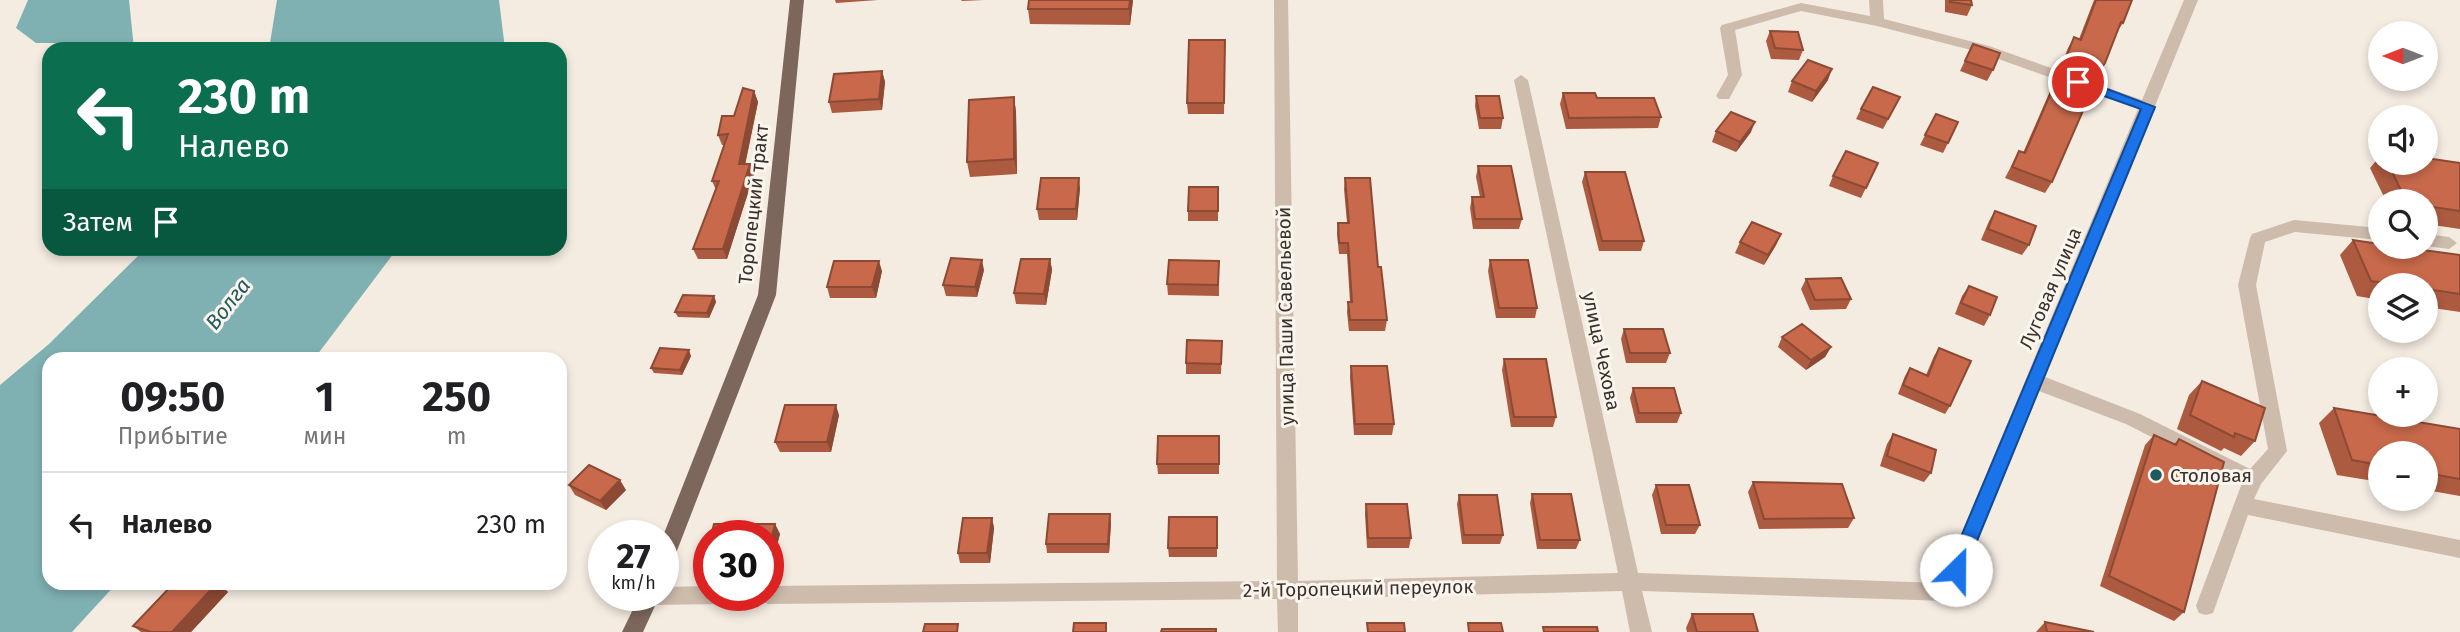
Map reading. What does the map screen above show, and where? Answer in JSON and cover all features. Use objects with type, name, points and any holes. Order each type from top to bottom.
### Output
[{"type":"main road","name":"Торопецкий тракт","points":[[679,520],[767,295],[797,0]]},
{"type":"main road","points":[[632,632],[642,611]]},
{"type":"street","name":"улица Паши Савельевой","points":[[1281,0],[1288,632]]},
{"type":"street","points":[[1876,0],[1877,22]]},
{"type":"street","name":"Луговая улица","points":[[1947,592],[2191,0]]},
{"type":"street","points":[[1724,96],[1735,75],[1727,28],[1801,7],[1984,48],[2148,107]]},
{"type":"street","name":"улица Чехова","points":[[1521,80],[1641,632]]},
{"type":"street","points":[[2206,606],[2253,479],[2278,452],[2247,285],[2258,238],[2294,226],[2368,233]]},
{"type":"street","points":[[2438,242],[2449,243]]},
{"type":"street","points":[[2035,381],[2133,419],[2253,479]]},
{"type":"street","points":[[2242,505],[2460,549]]},
{"type":"street","name":"2-й Торопецкий переулок","points":[[784,595],[1288,590],[1631,582],[1947,592]]},
{"type":"water","points":[[28,0],[129,0],[133,42],[36,43],[16,28]]},
{"type":"water","points":[[277,0],[499,0],[504,42],[270,42]]},
{"type":"water","name":"Волга","points":[[138,256],[392,256],[319,352],[42,352],[42,590],[111,590],[72,632],[0,632],[0,385],[49,344]]},
{"type":"building","points":[[1029,0],[1130,0],[1129,9],[1028,9]]},
{"type":"building","points":[[1971,0],[1972,5],[1950,2]]},
{"type":"building","points":[[2096,0],[2132,0],[2100,70],[2066,58],[2074,37],[2081,40]]},
{"type":"building","points":[[1770,31],[1798,32],[1803,50],[1775,48]]},
{"type":"building","points":[[1189,40],[1225,40],[1224,103],[1187,103]]},
{"type":"building","points":[[1973,44],[2000,53],[1993,70],[1965,61]]},
{"type":"building","points":[[1808,60],[1832,69],[1816,91],[1792,81]]},
{"type":"building","points":[[882,71],[879,99],[829,102],[834,74]]},
{"type":"building","points":[[2060,71],[2095,83],[2052,182],[2012,167],[2019,151],[2025,153]]},
{"type":"building","points":[[1873,87],[1900,97],[1888,119],[1861,109]]},
{"type":"building","points":[[743,88],[754,91],[739,164],[750,164],[723,249],[693,249],[719,181],[712,181],[728,134],[718,135],[722,116],[734,116]]},
{"type":"building","points":[[1563,93],[1595,93],[1597,98],[1654,98],[1661,117],[1569,118]]},
{"type":"building","points":[[1476,96],[1499,96],[1503,118],[1480,118]]},
{"type":"building","points":[[1014,97],[1014,159],[967,162],[969,100]]},
{"type":"building","points":[[1731,112],[1755,122],[1740,142],[1716,131]]},
{"type":"building","points":[[1936,114],[1958,122],[1948,143],[1925,135]]},
{"type":"building","points":[[1846,151],[1878,163],[1866,188],[1833,176]]},
{"type":"building","points":[[2438,160],[2460,163],[2460,211],[2438,208],[2438,189],[2400,189],[2394,175],[2438,175]]},
{"type":"building","points":[[1478,166],[1511,166],[1522,219],[1475,219],[1472,197],[1484,197]]},
{"type":"building","points":[[1585,172],[1625,172],[1644,241],[1602,241]]},
{"type":"building","points":[[1041,178],[1079,178],[1076,209],[1037,209]]},
{"type":"building","points":[[1345,178],[1370,178],[1378,267],[1381,267],[1387,320],[1350,320],[1348,302],[1352,302],[1348,243],[1339,243],[1338,223],[1349,223]]},
{"type":"building","points":[[1189,187],[1218,187],[1218,211],[1188,211]]},
{"type":"building","points":[[1995,211],[2036,226],[2029,245],[1988,229]]},
{"type":"building","points":[[1752,222],[1781,234],[1768,255],[1740,242]]},
{"type":"building","points":[[2353,240],[2368,242],[2368,259],[2438,259],[2438,252],[2460,255],[2460,294],[2438,291],[2438,273],[2368,274]]},
{"type":"building","points":[[951,258],[982,260],[975,287],[943,285]]},
{"type":"building","points":[[1021,259],[1050,259],[1044,294],[1014,293]]},
{"type":"building","points":[[1169,260],[1219,261],[1218,285],[1167,284]]},
{"type":"building","points":[[1490,260],[1528,260],[1537,308],[1499,308]]},
{"type":"building","points":[[834,261],[879,261],[872,287],[827,287]]},
{"type":"building","points":[[1841,278],[1851,299],[1815,300],[1806,279]]},
{"type":"building","points":[[1969,286],[1997,297],[1990,315],[1961,303]]},
{"type":"building","points":[[683,295],[714,296],[707,313],[675,312]]},
{"type":"building","points":[[1802,324],[1831,347],[1811,360],[1782,337]]},
{"type":"building","points":[[1624,329],[1663,329],[1670,353],[1630,353]]},
{"type":"building","points":[[1187,340],[1222,341],[1221,364],[1186,363]]},
{"type":"building","points":[[660,348],[689,350],[680,370],[651,368]]},
{"type":"building","points":[[1939,348],[1971,361],[1950,406],[1903,385],[1910,368],[1928,376]]},
{"type":"building","points":[[1504,359],[1546,359],[1556,417],[1514,417]]},
{"type":"building","points":[[1351,366],[1387,366],[1394,424],[1355,424]]},
{"type":"building","points":[[2202,381],[2265,408],[2255,441],[2235,433],[2234,437],[2190,415]]},
{"type":"building","points":[[1633,388],[1674,388],[1681,413],[1639,413]]},
{"type":"building","points":[[785,405],[836,405],[827,442],[775,442]]},
{"type":"building","points":[[2334,408],[2368,414],[2368,427],[2438,425],[2460,429],[2460,479],[2438,475],[2438,441],[2368,441],[2368,463],[2352,460]]},
{"type":"building","points":[[1893,434],[1936,450],[1931,473],[1887,456]]},
{"type":"building","points":[[2154,435],[2176,445],[2179,439],[2224,462],[2184,612],[2109,576]]},
{"type":"building","points":[[1158,436],[1219,436],[1219,464],[1157,464]]},
{"type":"building","points":[[589,465],[620,480],[600,501],[569,485]]},
{"type":"building","points":[[1753,482],[1842,484],[1854,518],[1764,519]]},
{"type":"building","points":[[1656,485],[1689,485],[1700,525],[1666,525]]},
{"type":"building","points":[[1532,494],[1571,494],[1580,540],[1540,540]]},
{"type":"building","points":[[1459,495],[1497,495],[1503,535],[1464,535]]},
{"type":"building","points":[[1366,504],[1407,504],[1411,538],[1368,538]]},
{"type":"building","points":[[1049,514],[1110,514],[1108,544],[1046,544]]},
{"type":"building","points":[[1169,517],[1217,517],[1217,548],[1168,548]]},
{"type":"building","points":[[963,518],[992,518],[987,553],[958,553]]},
{"type":"building","points":[[167,590],[211,590],[172,632],[151,632],[133,626]]},
{"type":"building","points":[[1692,614],[1753,614],[1758,632],[1697,632]]},
{"type":"building","points":[[2045,622],[2094,632],[2047,632]]},
{"type":"building","points":[[1074,623],[1106,623],[1106,632],[1073,632]]},
{"type":"building","points":[[1367,623],[1404,623],[1405,632],[1368,632]]},
{"type":"building","points":[[1468,623],[1501,623],[1503,632],[1469,632]]},
{"type":"building","points":[[925,624],[958,624],[957,632],[923,632]]},
{"type":"building","points":[[1543,627],[1597,627],[1598,632],[1544,632]]},
{"type":"building","points":[[1162,629],[1216,629],[1216,632],[1161,632]]},
{"type":"place","name":"Столовая","points":[[2156,475]]},
{"type":"route","points":[[1956,570],[2148,107],[2078,82]]}]
